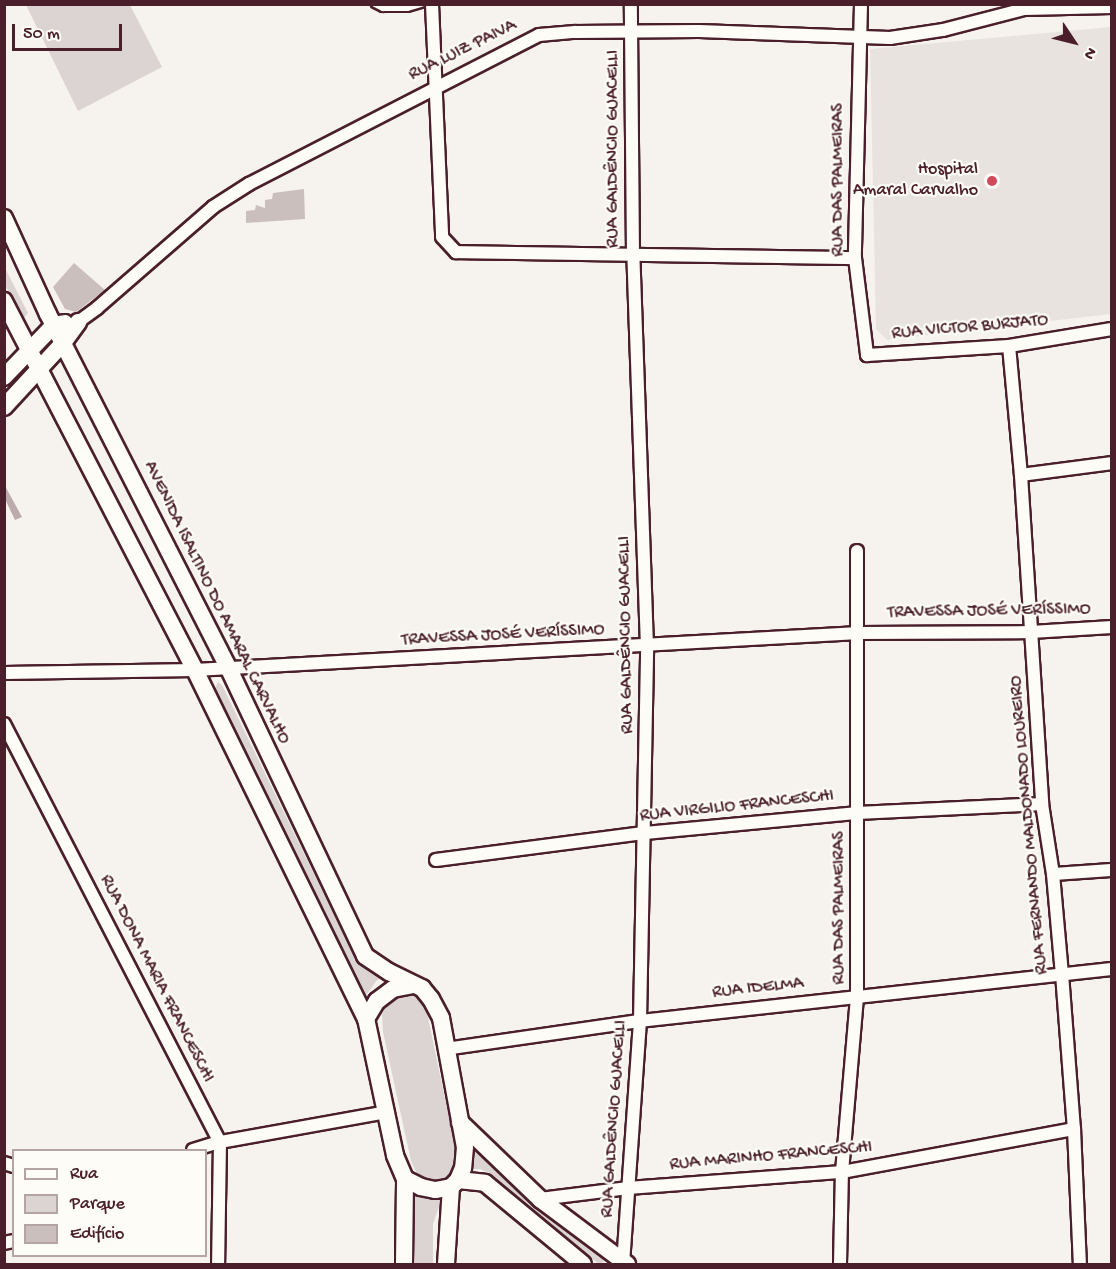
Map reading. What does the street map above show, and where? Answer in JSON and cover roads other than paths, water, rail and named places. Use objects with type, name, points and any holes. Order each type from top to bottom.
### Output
[{"type":"main road","name":"AVENIDA ISALTINO DO AMARAL CARVALHO","points":[[4,218],[54,325],[228,667],[365,957],[422,988],[441,1018],[465,1147],[463,1168],[455,1184],[446,1264]]},
{"type":"main road","points":[[4,301],[41,368],[195,670],[366,1019],[396,1155],[405,1179],[404,1264]]},
{"type":"main road","name":"RUA LUIZ PAIVA","points":[[54,325],[78,321]]},
{"type":"main road","name":"RUA LUIZ PAIVA","points":[[4,407],[63,343],[78,321]]},
{"type":"main road","points":[[4,377],[54,325]]},
{"type":"main road","points":[[366,1019],[377,1001],[393,989],[414,985]]},
{"type":"main road","points":[[460,1122],[540,1199],[625,1264]]},
{"type":"main road","points":[[405,1179],[421,1187],[435,1190],[455,1184],[485,1183],[583,1264]]},
{"type":"street","points":[[432,4],[442,237],[456,252],[855,258]]},
{"type":"street","name":"RUA GALDÊNCIO GUACELLI","points":[[625,1264],[640,1020],[647,646],[633,255],[631,4]]},
{"type":"street","name":"RUA DAS PALMEIRAS","points":[[861,4],[858,38],[855,258],[867,355]]},
{"type":"street","name":"RUA LUIZ PAIVA","points":[[78,321],[97,308],[222,201],[309,151],[538,36],[699,31],[890,38],[943,30],[1024,9],[1112,7]]},
{"type":"street","name":"RUA VICTOR BURJATO","points":[[867,355],[1009,346],[1112,329]]},
{"type":"street","name":"RUA FERNANDO MALDONADO LOUREIRO","points":[[1009,346],[1021,475],[1042,804],[1053,873],[1074,1129],[1080,1264]]},
{"type":"street","points":[[1021,475],[1112,463]]},
{"type":"street","name":"RUA DAS PALMEIRAS","points":[[840,1264],[842,1172],[857,996],[859,633],[857,551]]},
{"type":"street","name":"TRAVESSA JOSÉ VERÍSSIMO","points":[[4,673],[195,670],[859,633],[1031,632],[1112,627]]},
{"type":"street","name":"RUA DONA MARIA FRANCESCHI","points":[[4,724],[220,1142],[218,1264]]},
{"type":"street","name":"RUA VIRGILIO FRANCESCHI","points":[[436,860],[645,833],[858,813],[1042,804]]},
{"type":"street","points":[[1053,873],[1112,870]]},
{"type":"street","name":"RUA IDELMA","points":[[445,1049],[640,1020],[1112,969]]},
{"type":"street","points":[[196,1149],[220,1142],[387,1112]]},
{"type":"street","name":"RUA MARINHO FRANCESCHI","points":[[540,1199],[628,1188],[842,1172],[1074,1129]]},
{"type":"lane","points":[[375,4],[383,8],[407,8],[421,4]]},
{"type":"place","name":"Hospital Amaral Carvalho","points":[[992,181]]}]
